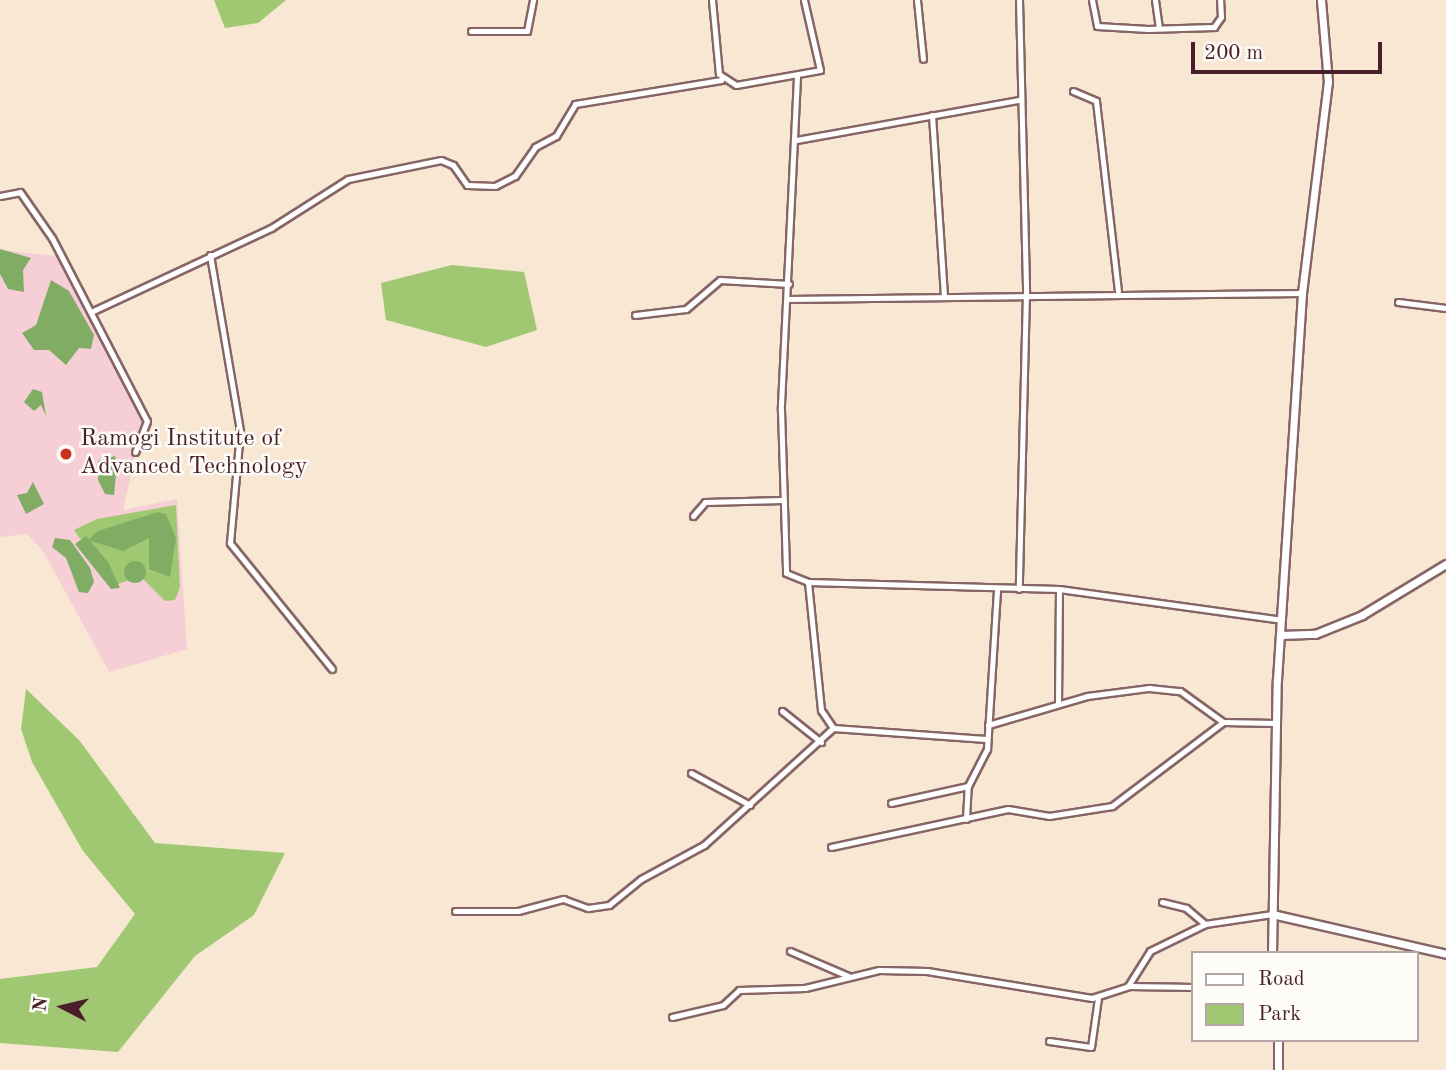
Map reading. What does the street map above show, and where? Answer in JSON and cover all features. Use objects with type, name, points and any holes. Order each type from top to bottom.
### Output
[{"type":"main road","points":[[1272,951],[1275,723],[1302,292],[1328,82],[1321,0]]},
{"type":"main road","points":[[1281,635],[1315,634],[1362,615],[1446,564]]},
{"type":"main road","points":[[1272,914],[1446,954]]},
{"type":"main road","points":[[1278,1042],[1278,1070]]},
{"type":"street","points":[[471,31],[527,31],[533,0]]},
{"type":"street","points":[[712,0],[721,80]]},
{"type":"street","points":[[91,312],[271,228],[348,179],[441,160],[453,165],[467,186],[495,186],[514,176],[535,147],[556,136],[575,104],[721,80],[736,85],[816,73],[821,64],[804,0]]},
{"type":"street","points":[[917,0],[923,59]]},
{"type":"street","points":[[1019,0],[1026,292],[1019,589]]},
{"type":"street","points":[[1091,0],[1101,28],[1213,26],[1221,17],[1220,0]]},
{"type":"street","points":[[1155,0],[1159,28]]},
{"type":"street","points":[[797,77],[783,500],[786,573],[808,582],[1059,589],[1281,620]]},
{"type":"street","points":[[1073,91],[1096,101],[1118,291]]},
{"type":"street","points":[[796,140],[1020,100]]},
{"type":"street","points":[[932,115],[944,295]]},
{"type":"street","points":[[0,196],[18,191],[24,196],[91,312],[147,421],[135,452]]},
{"type":"street","points":[[210,255],[240,431],[229,543],[332,669]]},
{"type":"street","points":[[635,315],[686,309],[720,280],[789,285]]},
{"type":"street","points":[[788,299],[833,303],[1026,292],[1302,292]]},
{"type":"street","points":[[1398,302],[1446,309]]},
{"type":"street","points":[[693,516],[705,502],[783,500]]},
{"type":"street","points":[[808,582],[821,710],[833,728]]},
{"type":"street","points":[[966,819],[968,786],[986,739],[988,725],[997,589]]},
{"type":"street","points":[[1058,704],[1059,589]]},
{"type":"street","points":[[988,725],[1117,689],[1171,688],[1223,722],[1275,723]]},
{"type":"street","points":[[782,711],[821,742]]},
{"type":"street","points":[[831,847],[1008,809],[1049,816],[1112,806],[1223,722]]},
{"type":"street","points":[[833,728],[986,739]]},
{"type":"street","points":[[455,911],[518,911],[563,899],[588,908],[609,905],[641,879],[704,845],[821,742],[833,728]]},
{"type":"street","points":[[691,773],[750,805]]},
{"type":"street","points":[[891,803],[968,786]]},
{"type":"street","points":[[1163,902],[1186,908],[1205,924]]},
{"type":"street","points":[[1128,986],[1150,951],[1205,924],[1272,914]]},
{"type":"street","points":[[790,951],[848,976]]},
{"type":"street","points":[[672,1017],[723,1005],[739,990],[805,988],[848,976],[927,971],[1098,998],[1128,986],[1190,987]]},
{"type":"street","points":[[1049,1041],[1091,1047],[1098,998]]},
{"type":"shaded area","name":"Ramogi Institute of Advanced Technology","points":[[0,250],[56,256],[143,423],[123,510],[177,499],[187,649],[109,672],[43,551],[27,534],[0,537]]},
{"type":"green space","points":[[214,0],[286,0],[258,23],[225,28]]},
{"type":"green space","points":[[0,249],[31,258],[23,270],[24,292],[8,289],[0,274]]},
{"type":"green space","points":[[452,265],[524,272],[537,330],[486,347],[386,320],[381,283]]},
{"type":"green space","points":[[51,280],[69,291],[94,335],[91,349],[79,348],[66,365],[49,350],[34,350],[22,333],[36,325]]},
{"type":"green space","points":[[33,389],[42,392],[46,416],[41,405],[34,411],[24,402]]},
{"type":"green space","points":[[115,456],[117,463],[114,495],[105,494],[98,480],[98,461]]},
{"type":"green space","points":[[33,482],[44,504],[26,514],[17,495],[27,493]]},
{"type":"green space","points":[[176,505],[180,587],[175,600],[165,601],[140,576],[113,586],[74,530],[97,519]]},
{"type":"green space","points":[[158,512],[166,514],[176,538],[170,577],[149,569],[149,538],[123,551],[88,540],[98,531]]},
{"type":"green space","points":[[86,536],[108,562],[120,588],[111,589],[75,544]]},
{"type":"green space","points":[[55,538],[70,540],[90,568],[94,582],[88,593],[79,592],[66,558],[52,547]]},
{"type":"green space","points":[[135,561],[143,564],[146,572],[143,580],[135,583],[127,580],[124,572],[127,564]]},
{"type":"green space","points":[[26,689],[79,740],[155,843],[285,853],[254,915],[195,956],[118,1052],[0,1043],[0,979],[97,967],[135,914],[83,851],[32,762],[21,729]]},
{"type":"place","name":"Ramogi Institute of Advanced Technology","points":[[66,454]]}]
